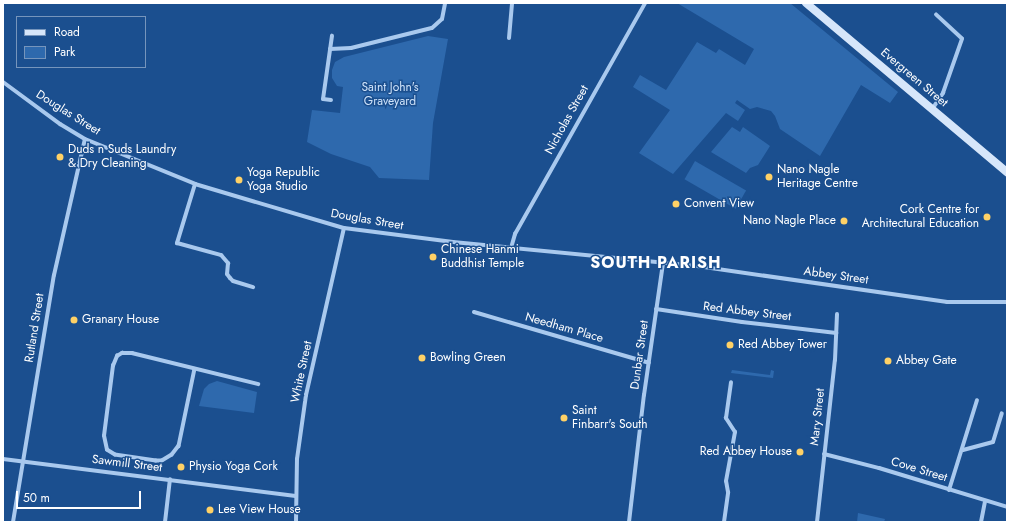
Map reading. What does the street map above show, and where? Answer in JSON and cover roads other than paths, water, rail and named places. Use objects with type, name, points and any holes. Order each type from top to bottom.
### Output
[{"type":"main road","name":"Evergreen Street","points":[[806,3],[1007,172]]},
{"type":"street","points":[[330,49],[351,48],[432,28],[442,18],[445,3]]},
{"type":"street","points":[[509,38],[512,3]]},
{"type":"street","name":"Nicholas Street","points":[[511,248],[515,234],[645,3]]},
{"type":"street","points":[[932,110],[943,93],[962,39],[936,15]]},
{"type":"street","points":[[331,100],[323,99],[332,36]]},
{"type":"street","name":"Douglas Street","points":[[3,82],[60,124],[85,139],[195,184],[344,228],[511,248],[663,263]]},
{"type":"street","name":"Rutland Street","points":[[13,522],[54,275],[85,139]]},
{"type":"street","points":[[195,184],[177,243],[221,255],[228,264],[227,274],[233,281],[254,287]]},
{"type":"street","name":"White Street","points":[[296,522],[297,458],[306,395],[344,228]]},
{"type":"street","name":"Abbey Street","points":[[663,263],[696,266],[947,302],[1007,302]]},
{"type":"street","name":"Dunbar Street","points":[[629,522],[663,263]]},
{"type":"street","name":"Red Abbey Street","points":[[656,309],[742,322],[836,333]]},
{"type":"street","name":"Needham Place","points":[[474,312],[649,362]]},
{"type":"street","name":"Mary Street","points":[[817,522],[835,360],[837,314]]},
{"type":"street","points":[[195,369],[179,446],[172,455],[162,461],[156,461],[115,455],[107,450],[104,436],[113,366],[117,356],[122,353],[132,353],[258,384]]},
{"type":"street","points":[[724,522],[728,492],[726,481],[735,432],[726,418],[731,382]]},
{"type":"street","points":[[949,490],[963,450],[977,400]]},
{"type":"street","points":[[963,450],[993,442],[1002,412]]},
{"type":"street","name":"Cove Street","points":[[824,454],[879,468],[985,502],[1007,507]]},
{"type":"street","name":"Sawmill Street","points":[[3,458],[296,496]]},
{"type":"street","points":[[165,522],[170,479]]},
{"type":"street","points":[[981,522],[985,502]]},
{"type":"place","name":"Duds n Suds Laundry & Dry Cleaning","points":[[60,157]]},
{"type":"place","name":"Nano Nagle Heritage Centre","points":[[769,177]]},
{"type":"place","name":"Yoga Republic Yoga Studio","points":[[239,180]]},
{"type":"place","name":"Convent View","points":[[676,204]]},
{"type":"place","name":"Cork Centre for Architectural Education","points":[[987,217]]},
{"type":"place","name":"Nano Nagle Place","points":[[844,221]]},
{"type":"place","name":"Chinese Hanmi Buddhist Temple","points":[[433,257]]},
{"type":"place","name":"Granary House","points":[[74,320]]},
{"type":"place","name":"Red Abbey Tower","points":[[730,345]]},
{"type":"place","name":"Bowling Green","points":[[422,358]]},
{"type":"place","name":"Abbey Gate","points":[[888,361]]},
{"type":"place","name":"Saint Finbarr's South","points":[[564,418]]},
{"type":"place","name":"Red Abbey House","points":[[800,452]]},
{"type":"place","name":"Physio Yoga Cork","points":[[181,467]]},
{"type":"place","name":"Lee View House","points":[[210,510]]},
{"type":"district","name":"SOUTH PARISH","points":[[656,263]]},
{"type":"park label","name":"Saint John's Graveyard","points":[[390,95]]}]
